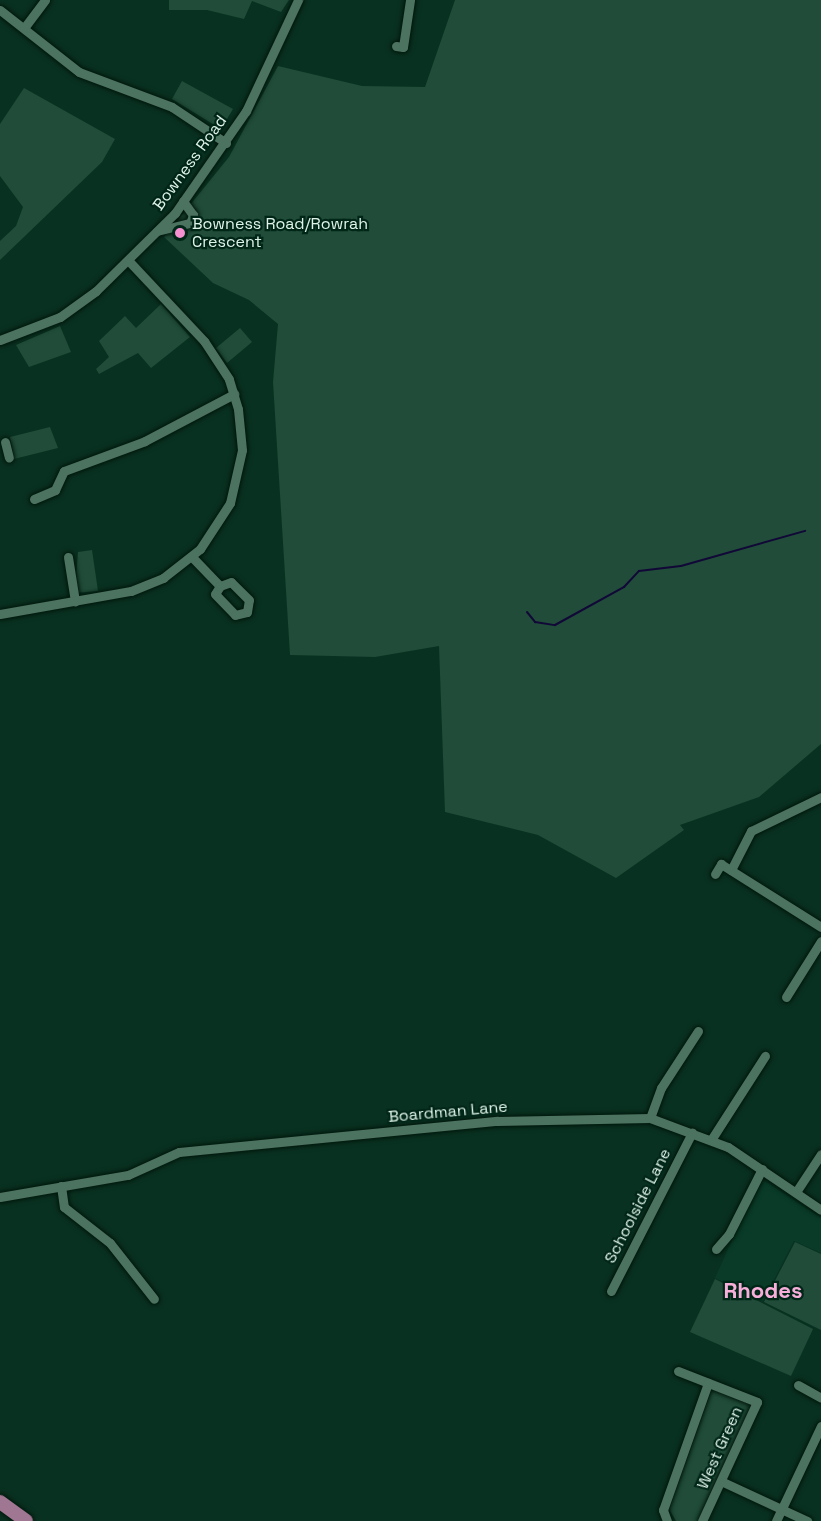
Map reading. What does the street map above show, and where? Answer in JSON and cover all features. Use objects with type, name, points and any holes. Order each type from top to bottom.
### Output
[{"type":"main road","points":[[0,1502],[26,1521]]},
{"type":"street","points":[[24,28],[45,0]]},
{"type":"street","name":"Bowness Road","points":[[0,340],[60,317],[128,260],[157,231],[183,201],[226,143],[273,60],[297,0]]},
{"type":"street","points":[[396,46],[403,46],[410,0]]},
{"type":"street","points":[[0,10],[79,72],[172,107],[226,143]]},
{"type":"street","points":[[157,231],[190,223],[193,215],[183,201]]},
{"type":"street","points":[[0,614],[147,585],[192,558],[222,520],[239,474],[241,423],[234,394],[204,341],[128,260]]},
{"type":"street","points":[[34,499],[54,490],[64,471],[145,441],[234,394]]},
{"type":"street","points":[[68,557],[75,601]]},
{"type":"street","points":[[192,558],[220,586]]},
{"type":"street","points":[[731,870],[751,831],[821,797]]},
{"type":"street","points":[[715,874],[721,864],[821,927]]},
{"type":"street","points":[[786,997],[821,941]]},
{"type":"street","points":[[650,1118],[660,1088],[698,1031]]},
{"type":"street","points":[[711,1140],[765,1056]]},
{"type":"street","name":"Boardman Lane","points":[[0,1197],[136,1173],[179,1152],[497,1121],[650,1118],[711,1140],[762,1169],[821,1210]]},
{"type":"street","name":"Schoolside Lane","points":[[610,1291],[692,1133]]},
{"type":"street","points":[[796,1192],[821,1154]]},
{"type":"street","points":[[716,1248],[729,1234],[762,1169]]},
{"type":"street","points":[[61,1186],[64,1207],[120,1252],[154,1299]]},
{"type":"street","name":"West Green","points":[[678,1371],[757,1402],[723,1482],[702,1521]]},
{"type":"street","name":"West Green","points":[[667,1521],[663,1510],[708,1383]]},
{"type":"street","points":[[798,1385],[821,1398]]},
{"type":"street","points":[[776,1521],[821,1426]]},
{"type":"street","points":[[723,1482],[807,1521]]},
{"type":"shaded area","points":[[169,0],[289,0],[281,12],[252,1],[244,19],[207,10],[169,10]]},
{"type":"shaded area","points":[[455,0],[821,0],[821,744],[759,797],[680,825],[684,830],[616,878],[538,835],[445,812],[439,646],[375,657],[290,655],[273,382],[278,324],[249,300],[213,283],[164,237],[229,157],[278,66],[362,86],[425,87]]},
{"type":"shaded area","points":[[182,81],[233,109],[221,129],[172,99]]},
{"type":"shaded area","points":[[24,88],[115,139],[102,162],[0,260],[0,241],[16,226],[23,207],[0,176],[0,124]]},
{"type":"shaded area","points":[[161,304],[190,337],[151,368],[138,353],[99,374],[96,369],[109,357],[99,341],[125,316],[136,328]]},
{"type":"shaded area","points":[[60,326],[71,352],[29,367],[16,345]]},
{"type":"shaded area","points":[[240,328],[252,342],[227,363],[216,348]]},
{"type":"shaded area","points":[[50,427],[58,448],[14,459],[10,437]]},
{"type":"shaded area","points":[[92,550],[98,591],[75,593],[78,552]]},
{"type":"shaded area","points":[[760,1178],[821,1218],[821,1253],[794,1241],[763,1301],[715,1278]]},
{"type":"shaded area","points":[[795,1242],[821,1254],[821,1330],[764,1302]]},
{"type":"shaded area","points":[[715,1279],[813,1329],[791,1376],[690,1332]]},
{"type":"shaded area","points":[[712,1388],[754,1406],[701,1521],[676,1521],[669,1509]]},
{"type":"waterway","points":[[527,612],[535,622],[555,625],[624,587],[639,571],[681,566],[805,531]]},
{"type":"place","name":"Bowness Road/Rowrah Crescent","points":[[180,233]]},
{"type":"district","name":"Rhodes","points":[[763,1291]]}]
